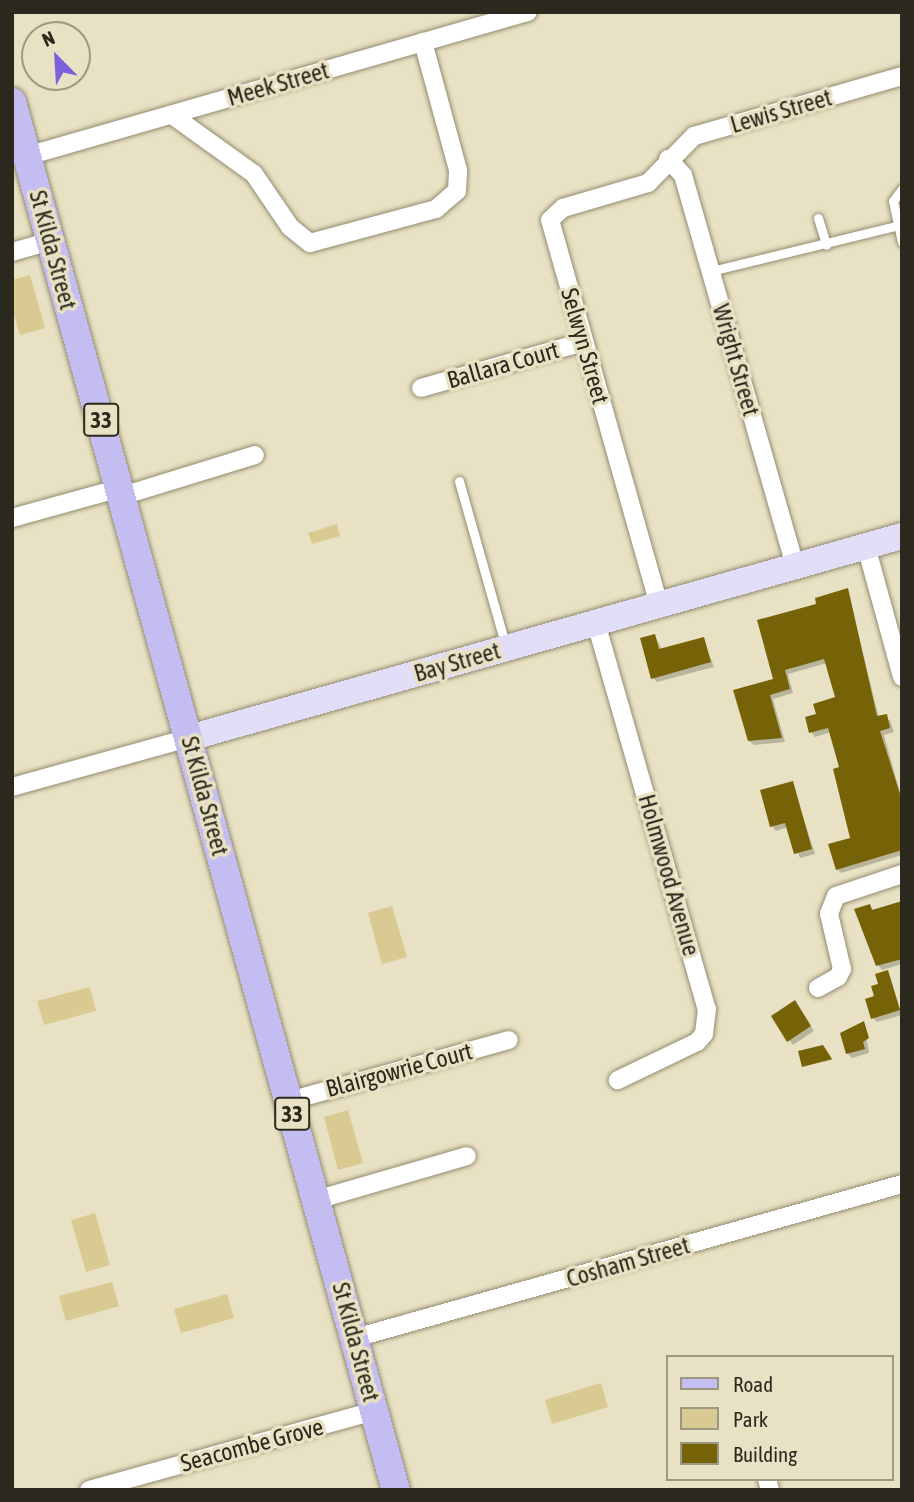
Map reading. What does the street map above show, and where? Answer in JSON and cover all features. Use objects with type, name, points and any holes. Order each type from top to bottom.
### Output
[{"type":"main road","name":"St Kilda Street","points":[[12,102],[396,1490]]},
{"type":"street","name":"Meek Street","points":[[27,156],[528,12]]},
{"type":"street","points":[[172,115],[254,174],[290,227],[310,243],[436,209],[457,191],[458,170],[422,42]]},
{"type":"street","name":"Lewis Street","points":[[668,159],[694,136],[902,76]]},
{"type":"street","name":"Wright Street","points":[[668,159],[683,175],[794,566]]},
{"type":"street","name":"Selwyn Street","points":[[659,605],[550,220],[563,208],[639,187],[668,159]]},
{"type":"street","points":[[12,252],[51,242]]},
{"type":"street","name":"Ballara Court","points":[[421,388],[584,342]]},
{"type":"street","points":[[12,518],[121,492],[255,455]]},
{"type":"street","name":"Bay Street","points":[[12,787],[902,536]]},
{"type":"street","points":[[866,546],[902,677]]},
{"type":"street","name":"Holmwood Avenue","points":[[596,623],[707,1009],[704,1034],[697,1042],[618,1080]]},
{"type":"street","points":[[818,988],[838,977],[842,969],[829,914],[836,896],[902,874]]},
{"type":"street","name":"Blairgowrie Court","points":[[289,1101],[509,1040]]},
{"type":"street","points":[[316,1200],[467,1156]]},
{"type":"street","name":"Cosham Street","points":[[355,1338],[902,1184]]},
{"type":"street","name":"Seacombe Grove","points":[[89,1490],[374,1412]]},
{"type":"lane","points":[[902,189],[893,201],[896,226],[902,242]]},
{"type":"lane","points":[[818,218],[826,245]]},
{"type":"lane","points":[[711,271],[896,226]]},
{"type":"lane","points":[[459,481],[506,648]]},
{"type":"green space","points":[[30,275],[45,328],[20,335],[12,308],[12,280]]},
{"type":"green space","points":[[337,524],[340,536],[312,544],[308,533]]},
{"type":"green space","points":[[392,906],[407,957],[382,964],[368,913]]},
{"type":"green space","points":[[90,987],[96,1011],[44,1025],[37,1001]]},
{"type":"green space","points":[[348,1110],[363,1163],[338,1170],[324,1117]]},
{"type":"green space","points":[[95,1213],[110,1265],[86,1272],[71,1220]]},
{"type":"green space","points":[[112,1282],[119,1306],[66,1321],[59,1296]]},
{"type":"green space","points":[[227,1294],[234,1318],[181,1333],[174,1309]]},
{"type":"green space","points":[[601,1383],[608,1407],[552,1424],[545,1400]]},
{"type":"building","points":[[848,588],[877,716],[887,714],[890,728],[880,731],[902,800],[902,850],[836,870],[828,844],[850,838],[833,769],[839,767],[828,728],[809,733],[805,717],[816,714],[813,704],[835,697],[824,659],[785,670],[790,689],[770,695],[782,738],[748,741],[733,690],[773,679],[757,620],[816,604],[815,598]]},
{"type":"building","points":[[655,634],[659,649],[704,637],[711,662],[651,679],[640,638]]},
{"type":"building","points":[[793,781],[812,849],[794,854],[785,823],[770,827],[760,790]]},
{"type":"building","points":[[902,901],[902,959],[876,966],[854,909],[870,904],[872,910]]},
{"type":"building","points":[[888,970],[900,1010],[871,1019],[865,999],[874,996],[871,986],[878,984],[875,974]]},
{"type":"building","points":[[795,1000],[811,1026],[787,1042],[771,1016]]},
{"type":"building","points":[[864,1021],[869,1038],[863,1042],[865,1049],[846,1054],[840,1033]]},
{"type":"building","points":[[823,1045],[832,1059],[802,1067],[798,1051]]}]
